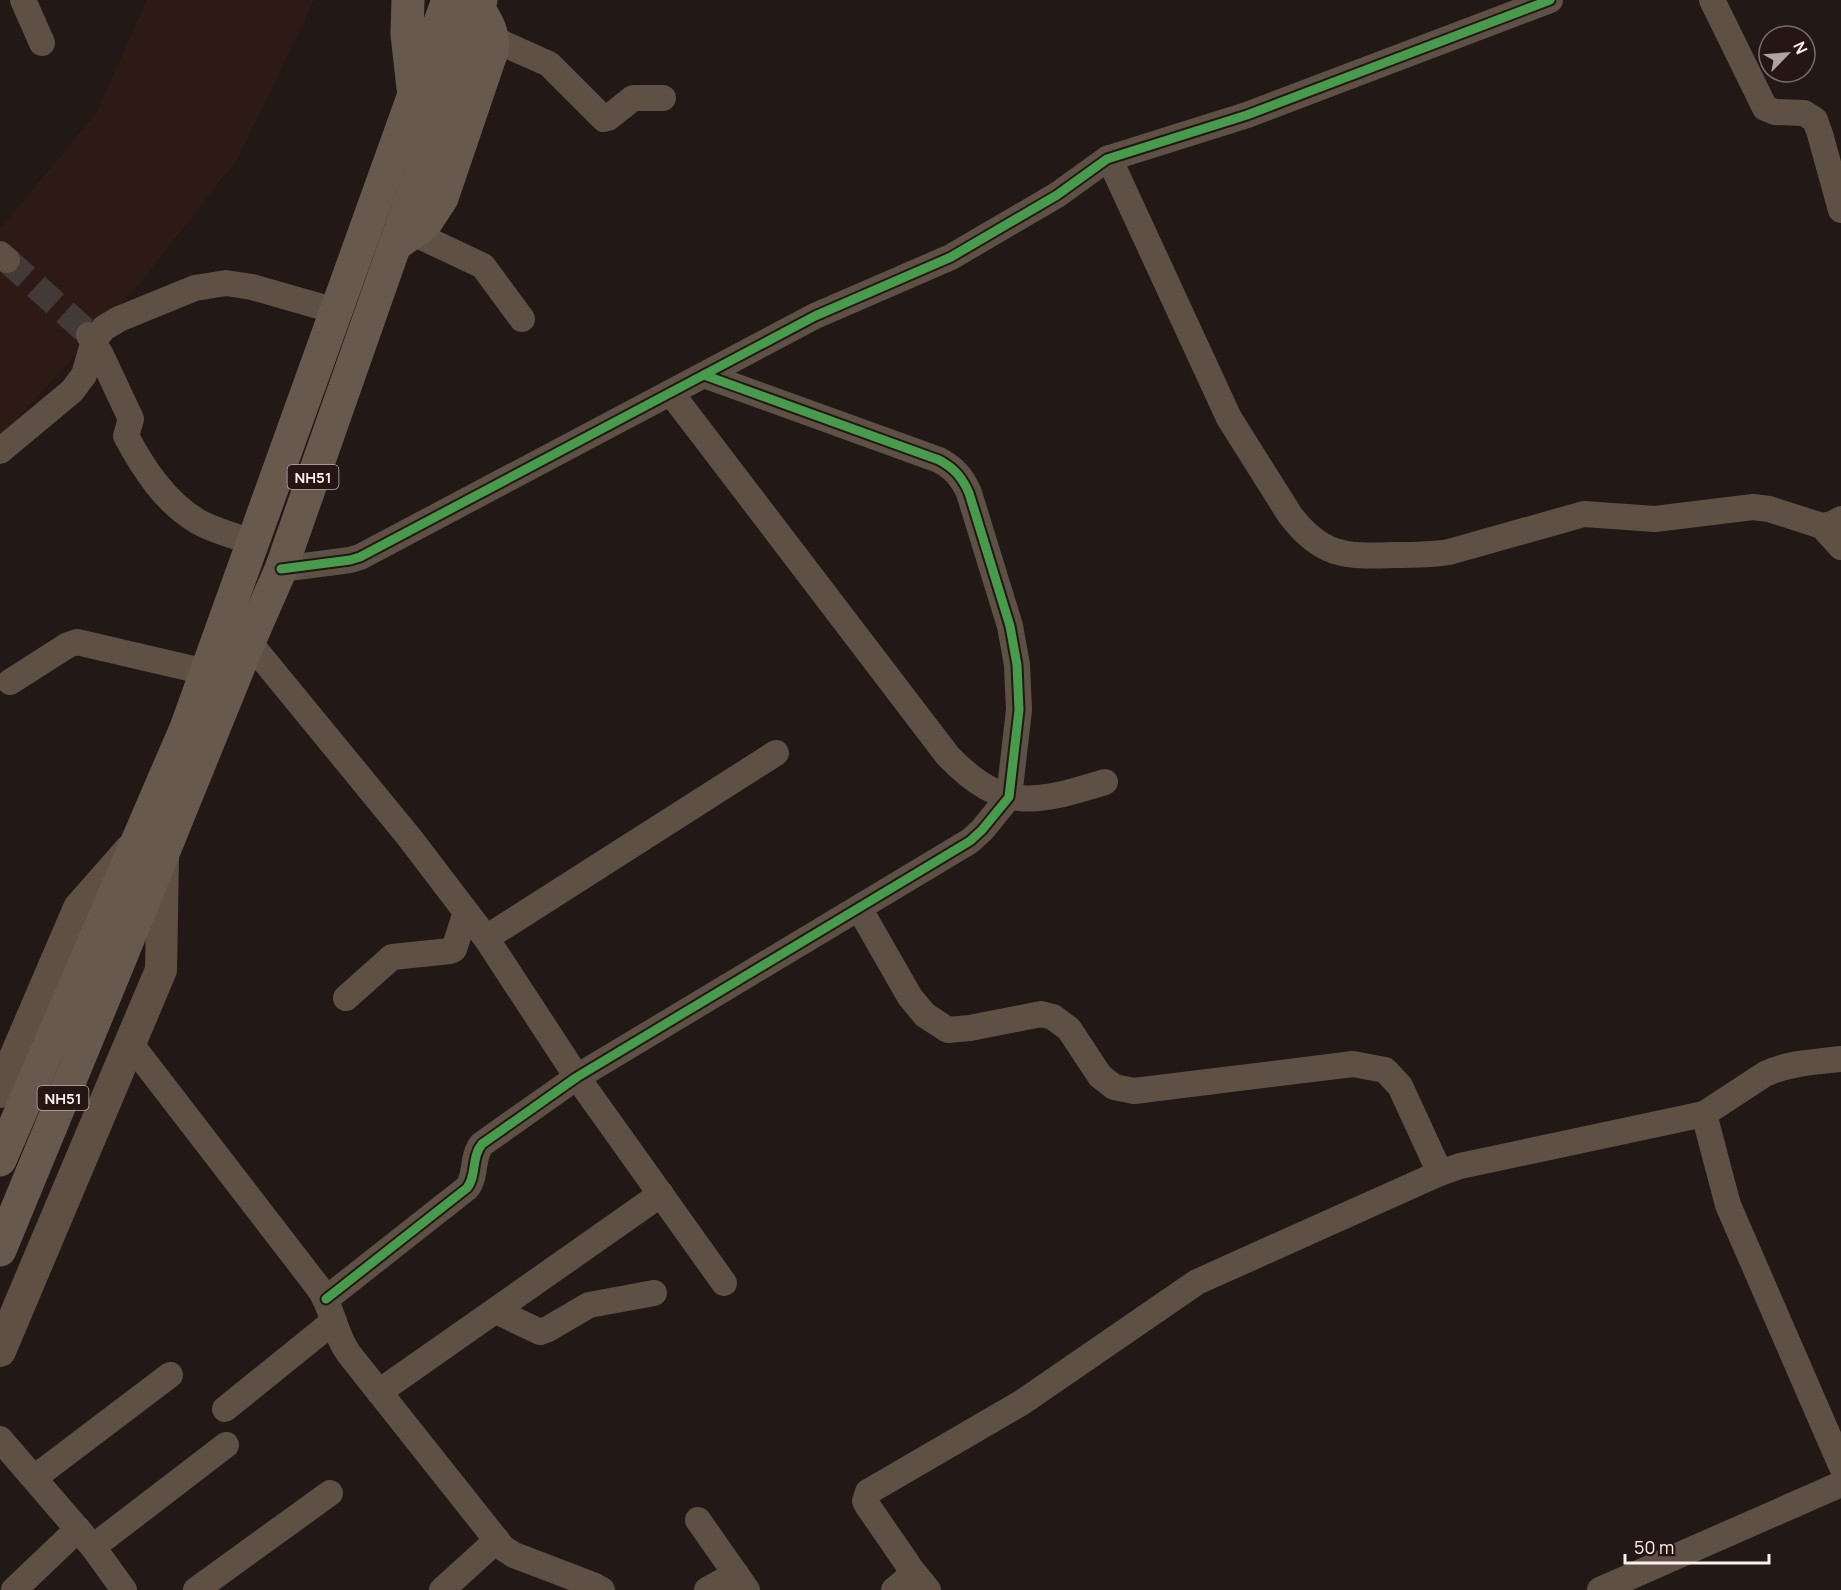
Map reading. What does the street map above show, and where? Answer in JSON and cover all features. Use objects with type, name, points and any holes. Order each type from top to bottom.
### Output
[{"type":"highway","points":[[408,0],[407,34],[414,96]]},
{"type":"highway","points":[[404,239],[425,224],[442,198],[492,51],[493,39],[490,27],[469,3]]},
{"type":"highway","name":"NH51","points":[[150,848],[206,672],[414,96],[469,3]]},
{"type":"highway","name":"NH51","points":[[0,1250],[113,938],[150,848],[249,642],[281,569],[404,239],[469,3]]},
{"type":"highway","name":"NH51","points":[[0,1160],[113,938]]},
{"type":"main road","points":[[0,1351],[161,970],[150,848]]},
{"type":"main road","points":[[0,1092],[79,908],[150,848]]},
{"type":"street","points":[[23,0],[42,43]]},
{"type":"street","points":[[281,569],[360,557],[815,316],[951,257],[1057,195],[1109,158],[1247,115],[1550,0]]},
{"type":"street","points":[[1712,0],[1765,108],[1775,112],[1804,113],[1815,120],[1841,210]]},
{"type":"street","points":[[493,39],[549,64],[604,118],[608,118],[633,98],[663,98]]},
{"type":"street","points":[[1109,158],[1229,418],[1299,528],[1319,545],[1356,557],[1435,554],[1584,514],[1655,519],[1753,507],[1831,522],[1841,547]]},
{"type":"street","points":[[404,239],[483,266],[522,319]]},
{"type":"street","points":[[0,451],[72,391],[84,375],[91,337],[119,319],[195,288],[226,283],[252,287],[336,311]]},
{"type":"street","points":[[91,337],[131,419],[126,436],[149,474],[173,501],[196,520],[253,543]]},
{"type":"street","points":[[225,1409],[330,1310],[467,1188],[471,1181],[476,1153],[482,1144],[577,1077],[976,836],[1009,797],[1018,710],[1014,644],[969,494],[958,473],[939,460],[704,375]]},
{"type":"street","points":[[671,393],[948,756],[974,780],[991,791],[1026,800],[1048,798],[1105,782]]},
{"type":"street","points":[[10,682],[68,645],[78,642],[206,672]]},
{"type":"street","points":[[249,642],[409,837],[486,938],[577,1077],[724,1283]]},
{"type":"street","points":[[486,938],[776,753]]},
{"type":"street","points":[[859,908],[910,997],[925,1015],[948,1030],[1041,1014],[1053,1017],[1069,1029],[1100,1076],[1113,1087],[1134,1091],[1353,1064],[1385,1070],[1400,1086],[1440,1173]]},
{"type":"street","points":[[346,998],[392,957],[454,949],[466,912]]},
{"type":"street","points":[[130,1043],[318,1287],[345,1348],[507,1552],[602,1590]]},
{"type":"street","points":[[928,1590],[867,1505],[868,1492],[1021,1403],[1197,1282],[1440,1173],[1471,1164],[1704,1114],[1774,1069],[1841,1059]]},
{"type":"street","points":[[1704,1114],[1728,1205],[1841,1465]]},
{"type":"street","points":[[379,1392],[661,1194]]},
{"type":"street","points":[[496,1311],[540,1332],[589,1305],[654,1293]]},
{"type":"street","points":[[34,1478],[170,1375]]},
{"type":"street","points":[[0,1439],[86,1538],[124,1590]]},
{"type":"street","points":[[14,1590],[86,1538],[226,1445]]},
{"type":"street","points":[[1600,1590],[1841,1484]]},
{"type":"street","points":[[196,1590],[330,1493]]},
{"type":"street","points":[[698,1520],[742,1582],[707,1590]]},
{"type":"street","points":[[442,1590],[497,1539]]},
{"type":"street","points":[[894,1590],[909,1577],[910,1568]]},
{"type":"shaded area","points":[[147,0],[314,0],[238,158],[140,283],[8,429],[0,434],[0,229],[97,112]]},
{"type":"tunnel","points":[[7,260],[89,334]]},
{"type":"cycle path","points":[[281,569],[360,557],[815,316],[951,257],[1057,195],[1107,159],[1247,115],[1550,0]]},
{"type":"cycle path","points":[[326,1299],[467,1188],[472,1178],[476,1155],[482,1144],[577,1077],[970,841],[1009,797],[1019,710],[1017,665],[1010,626],[969,493],[960,478],[949,466],[939,460],[704,375]]}]
